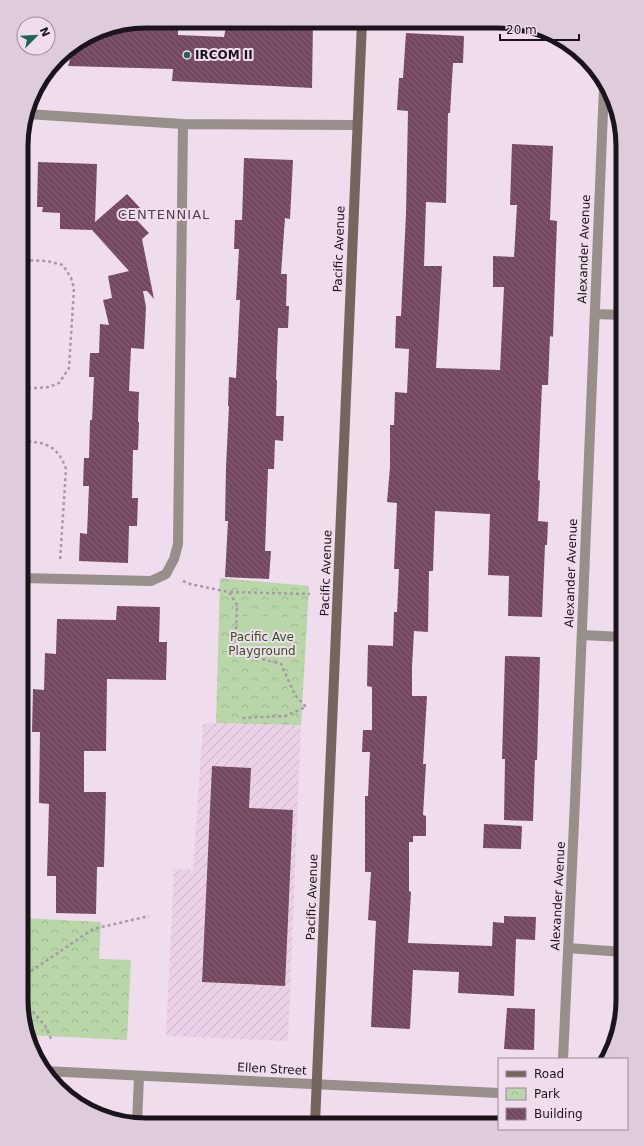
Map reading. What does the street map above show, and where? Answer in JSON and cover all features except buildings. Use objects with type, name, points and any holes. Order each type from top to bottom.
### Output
[{"type":"street","name":"Pacific Avenue","points":[[315,1118],[362,28]]},
{"type":"street","name":"Alexander Avenue","points":[[563,1058],[604,94]]},
{"type":"street","points":[[32,114],[183,124],[357,125]]},
{"type":"street","points":[[28,578],[151,581],[166,574],[174,560],[178,544],[183,124]]},
{"type":"street","points":[[595,314],[616,315]]},
{"type":"street","points":[[582,635],[616,637]]},
{"type":"street","points":[[568,948],[616,951]]},
{"type":"street","name":"Ellen Street","points":[[52,1071],[498,1093]]},
{"type":"street","points":[[137,1117],[139,1076]]},
{"type":"path","points":[[28,260],[47,261],[63,265],[72,278],[74,288],[69,368],[59,383],[49,387],[28,388]]},
{"type":"path","points":[[28,441],[40,442],[48,445],[62,459],[66,469],[59,579]]},
{"type":"path","points":[[166,574],[190,584],[229,592],[310,594]]},
{"type":"path","points":[[229,592],[236,605],[235,652],[281,664],[294,695],[306,707],[286,716],[240,718]]},
{"type":"path","points":[[28,973],[93,929],[149,916]]},
{"type":"path","points":[[28,1007],[46,1027],[52,1041]]},
{"type":"shaded area","points":[[203,724],[301,725],[288,1041],[166,1036],[174,869],[193,870]]},
{"type":"green space","name":"Pacific Ave Playground","points":[[220,578],[309,586],[301,725],[216,723]]},
{"type":"green space","points":[[239,616],[289,617],[288,651],[238,649]]},
{"type":"green space","points":[[28,918],[101,922],[99,959],[131,960],[127,1040],[33,1035],[29,1016],[28,1000]]},
{"type":"place","name":"IRCOM II","points":[[187,55]]},
{"type":"district","name":"CENTENNIAL","points":[[164,214]]}]
